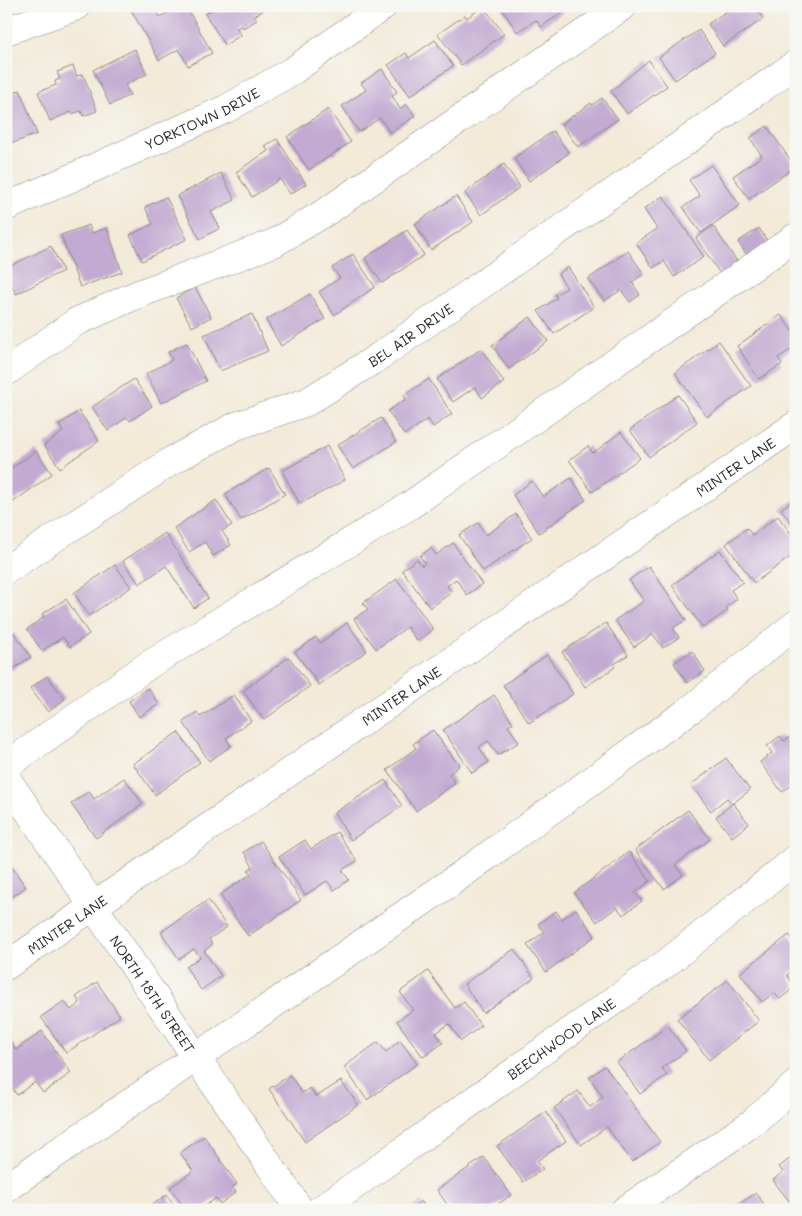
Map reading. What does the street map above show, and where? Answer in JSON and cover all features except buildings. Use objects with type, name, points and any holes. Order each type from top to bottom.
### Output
[{"type":"street","points":[[6,31],[77,6]]},
{"type":"street","name":"YORKTOWN DRIVE","points":[[6,207],[226,109],[294,70],[384,6]]},
{"type":"street","points":[[6,372],[76,322],[136,295],[274,243],[326,212],[623,6]]},
{"type":"street","name":"BEL AIR DRIVE","points":[[6,570],[173,460],[236,426],[307,402],[380,356],[796,64]]},
{"type":"street","points":[[6,766],[147,666],[409,506],[796,237]]},
{"type":"street","name":"MINTER LANE","points":[[6,966],[796,425]]},
{"type":"street","points":[[6,1188],[454,880],[692,708],[796,624]]},
{"type":"street","name":"NORTH 18TH STREET","points":[[6,778],[300,1210]]},
{"type":"street","name":"BEECHWOOD LANE","points":[[320,1210],[668,962],[796,859]]},
{"type":"street","points":[[624,1210],[752,1123],[796,1084]]}]
